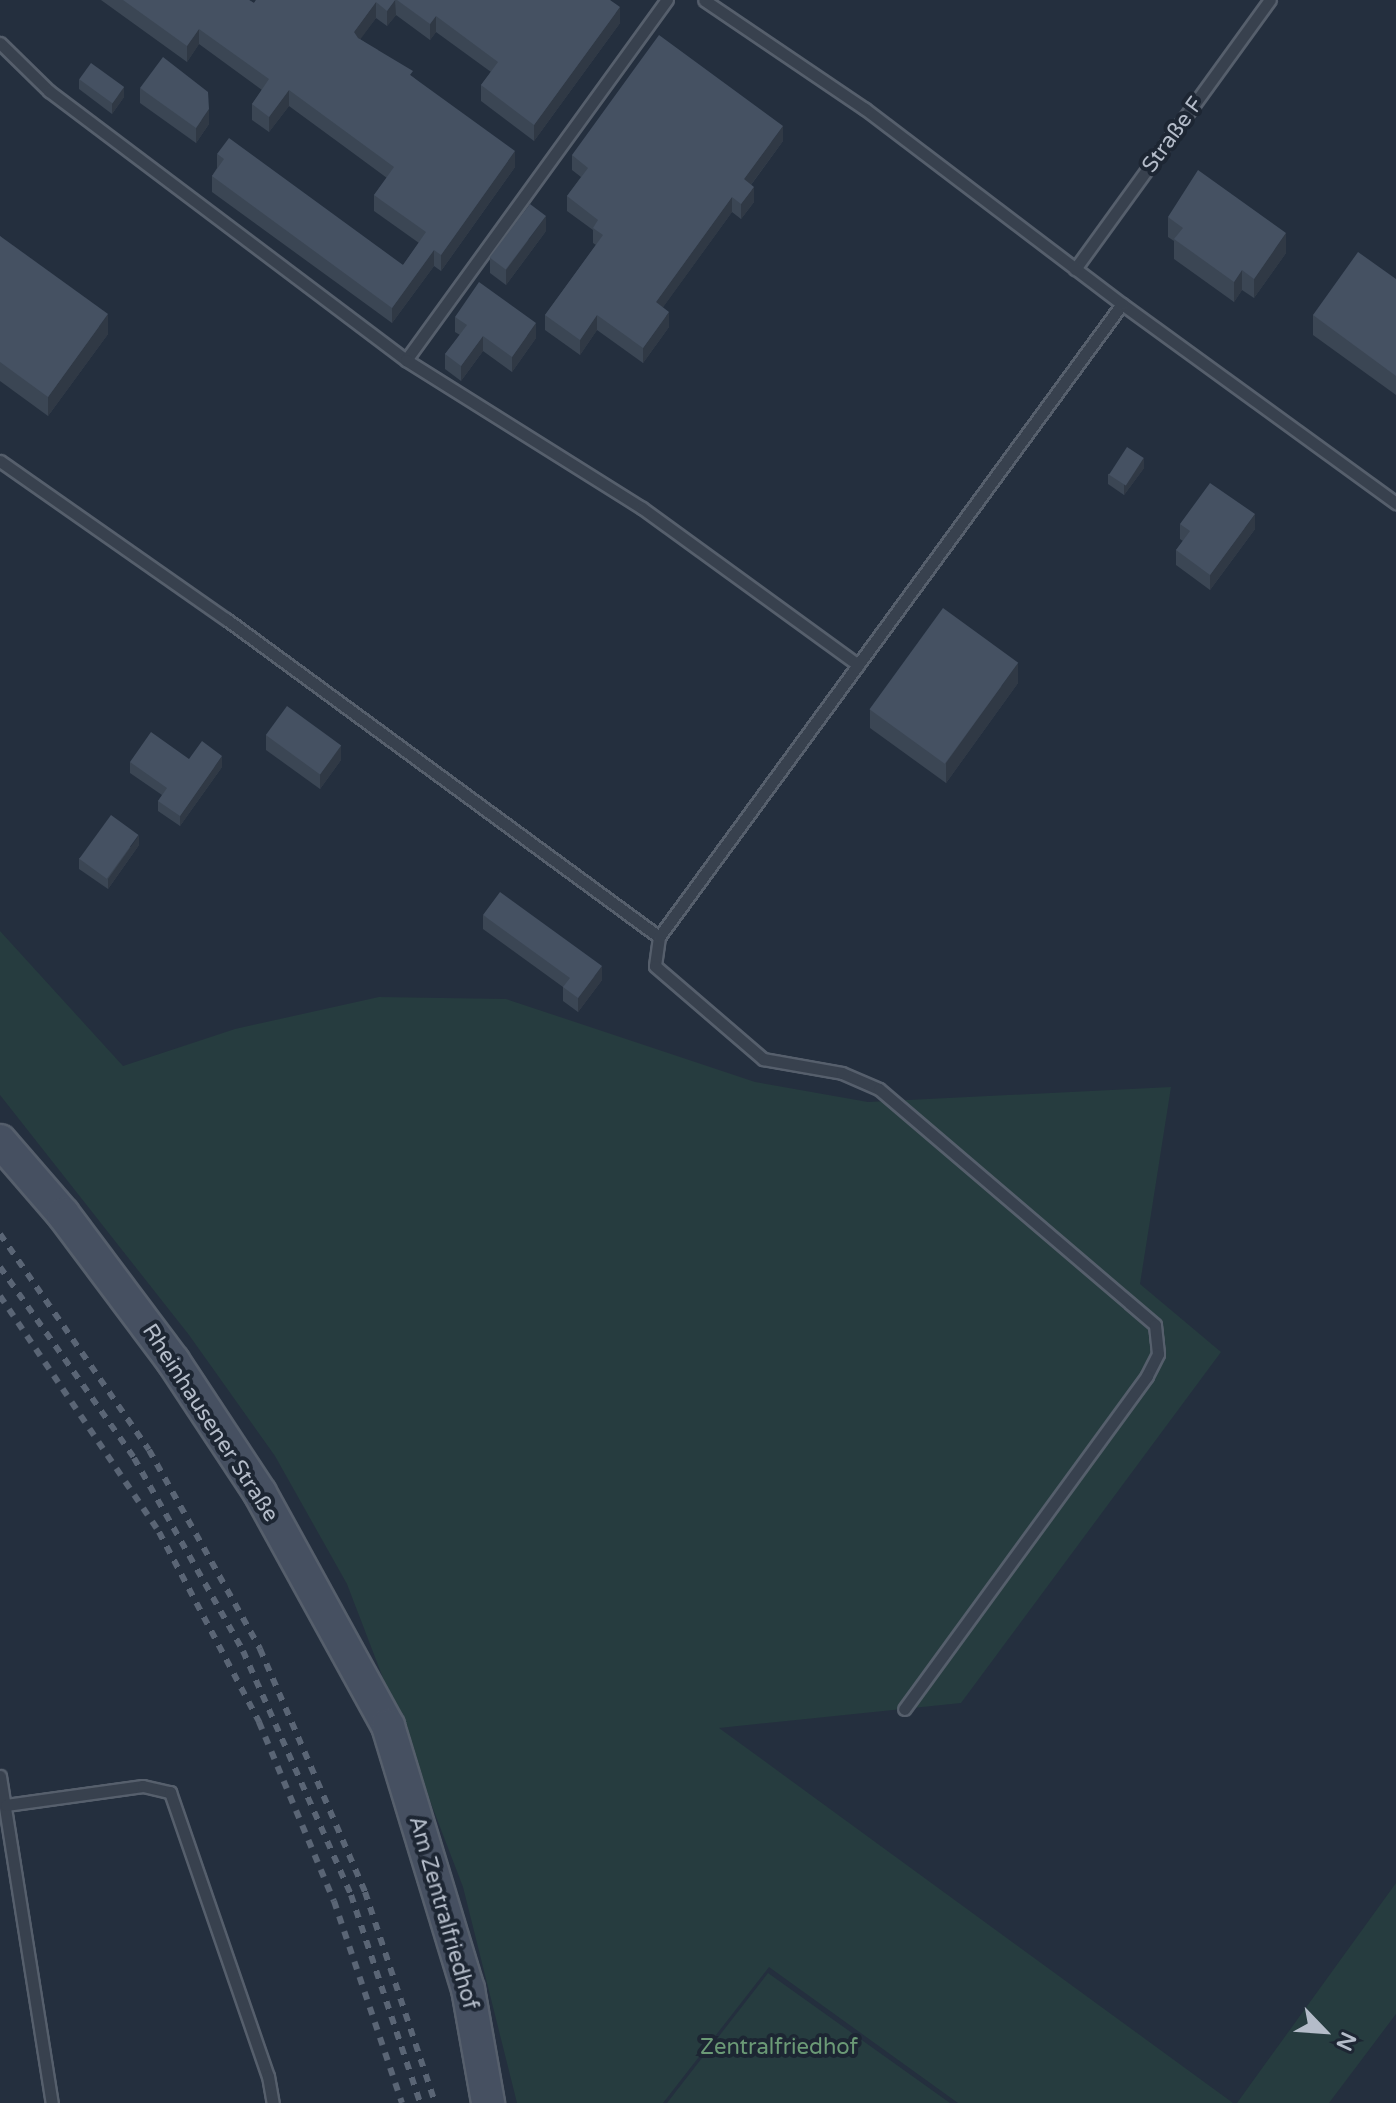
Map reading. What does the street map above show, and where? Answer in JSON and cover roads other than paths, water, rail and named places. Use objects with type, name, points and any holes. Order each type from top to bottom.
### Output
[{"type":"street","name":"Rheinhausener Straße","points":[[0,1141],[63,1214],[190,1387],[260,1493],[388,1726]]},
{"type":"street","name":"Am Zentralfriedhof","points":[[388,1726],[468,1989],[488,2103]]},
{"type":"lane","points":[[406,360],[667,0]]},
{"type":"lane","points":[[704,0],[865,109],[1122,304],[1396,503]]},
{"type":"lane","name":"Straße F","points":[[1075,269],[1270,0]]},
{"type":"lane","points":[[0,43],[49,91],[406,360],[642,508],[858,665]]},
{"type":"lane","points":[[904,1709],[1147,1376],[1160,1340],[1155,1325],[879,1089],[842,1073],[763,1059],[655,966],[659,937],[1122,304]]},
{"type":"lane","points":[[0,461],[226,619],[659,937]]},
{"type":"lane","points":[[0,1776],[52,2103]]},
{"type":"lane","points":[[6,1805],[143,1786],[170,1792],[268,2076],[273,2103]]},
{"type":"railway","points":[[0,1234],[149,1450],[260,1649],[365,1892],[435,2103]]},
{"type":"railway","points":[[0,1267],[134,1458],[243,1651],[351,1895],[420,2103]]},
{"type":"railway","points":[[0,1296],[159,1532],[259,1722],[334,1901],[402,2103]]},
{"type":"park label","name":"Zentralfriedhof","points":[[779,2048]]}]
